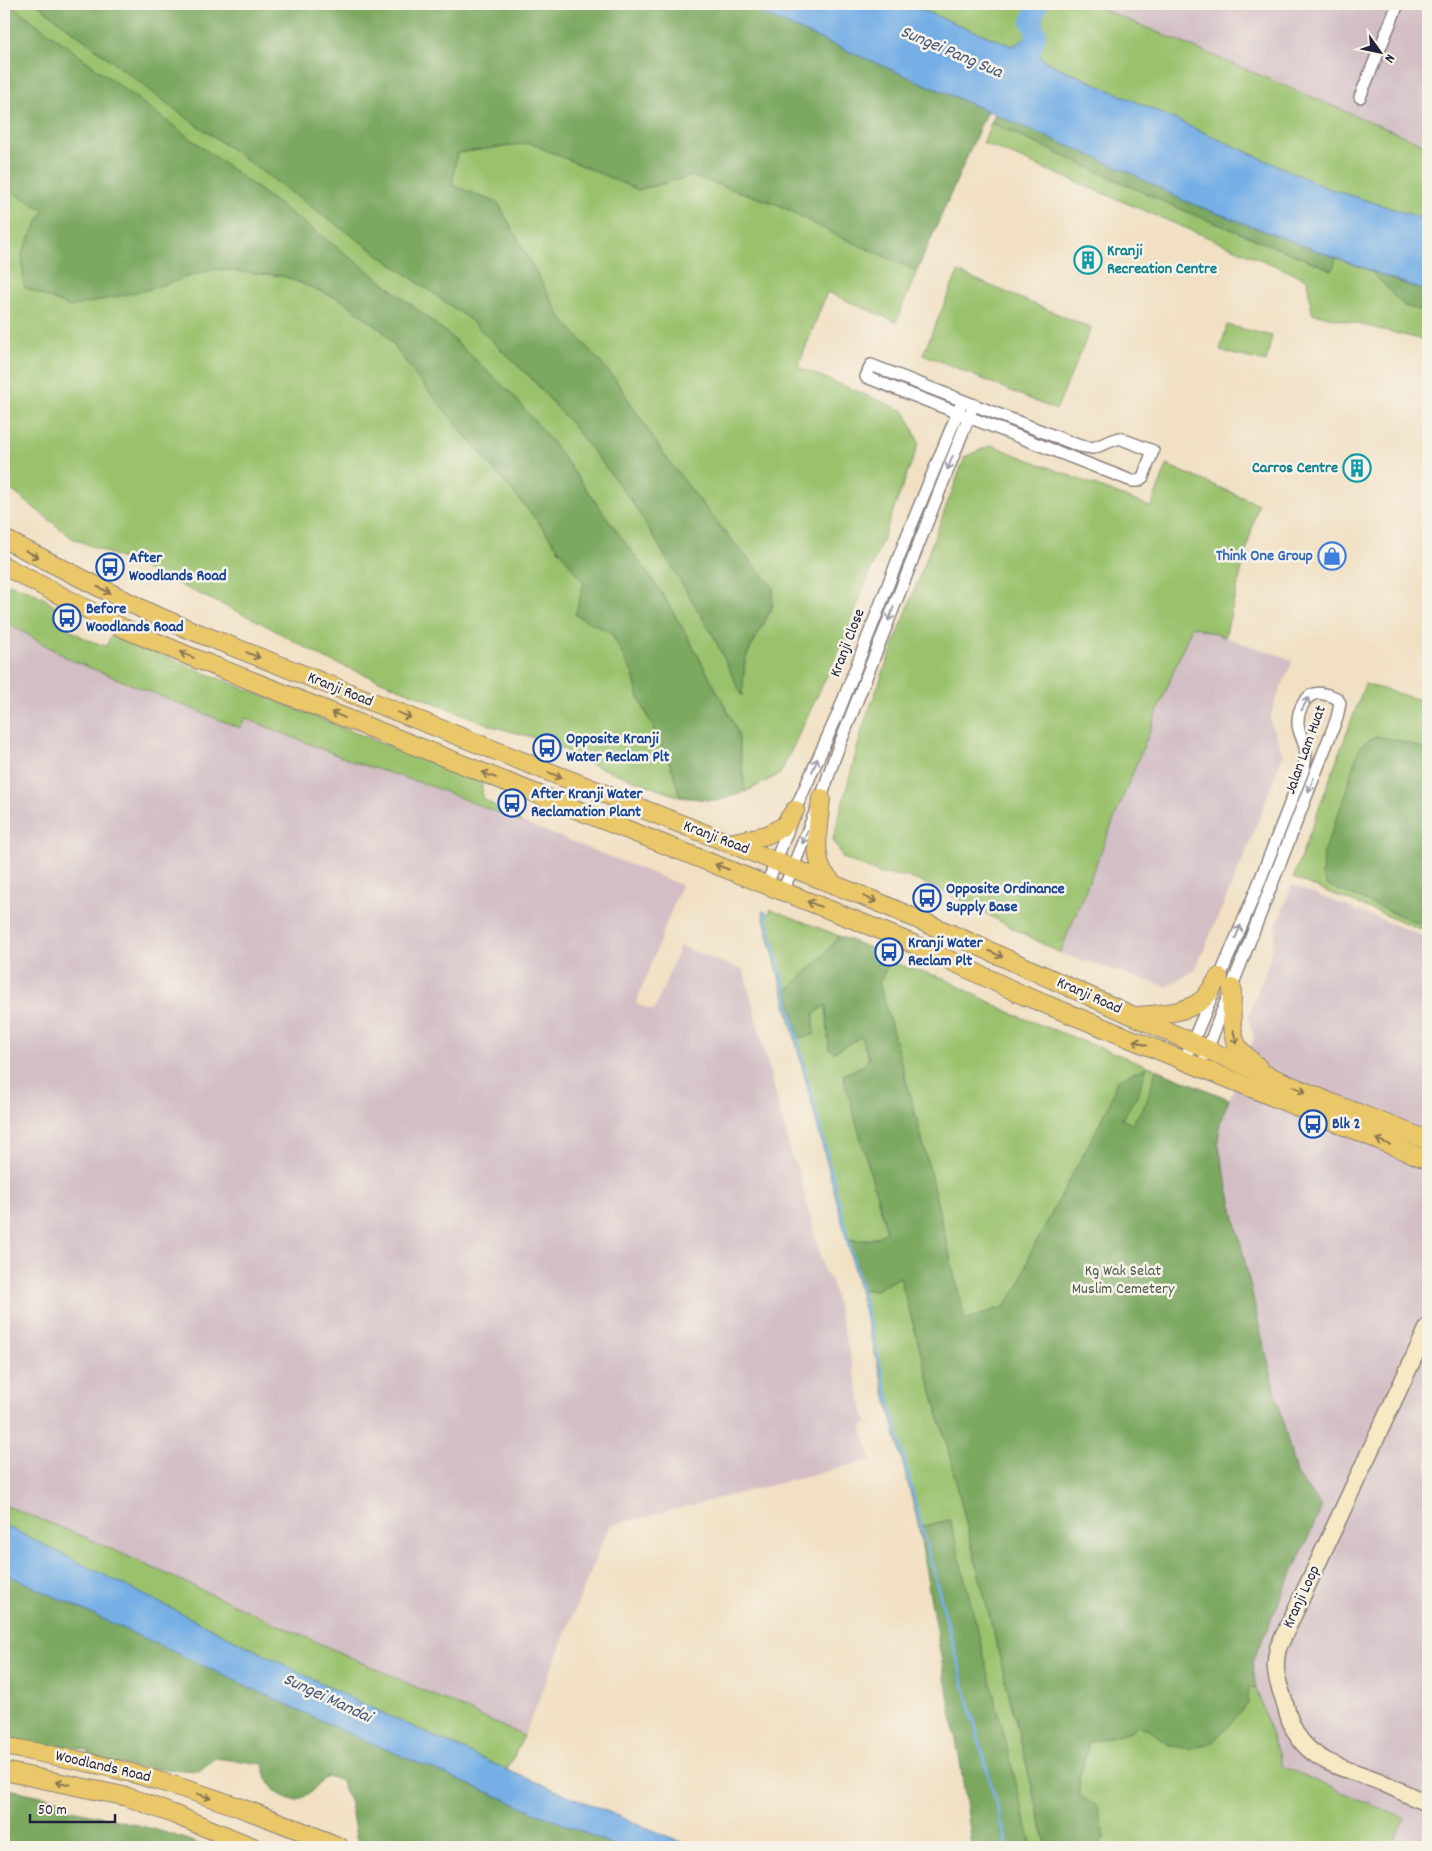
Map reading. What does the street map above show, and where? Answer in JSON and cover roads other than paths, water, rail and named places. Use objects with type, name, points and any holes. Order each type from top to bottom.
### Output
[{"type":"main road","name":"Kranji Road","points":[[5,539],[193,632],[835,886],[965,940],[1267,1075],[1428,1140]]},
{"type":"main road","name":"Kranji Road","points":[[4,566],[123,628],[184,654],[930,951],[1022,994],[1428,1160]]},
{"type":"main road","points":[[821,798],[818,857],[823,871],[835,886]]},
{"type":"main road","points":[[730,843],[767,835],[784,826],[795,810]]},
{"type":"main road","points":[[1022,994],[1027,969]]},
{"type":"main road","points":[[1134,1016],[1183,1010],[1202,1000],[1225,983],[1235,1040],[1239,1049],[1267,1075]]},
{"type":"main road","name":"Woodlands Road","points":[[4,1746],[90,1763],[158,1780],[269,1818],[340,1847]]},
{"type":"main road","name":"Woodlands Road","points":[[4,1771],[128,1797],[253,1847]]},
{"type":"street","points":[[1360,97],[1398,4]]},
{"type":"street","points":[[871,365],[1080,446],[1093,448],[1119,438],[1153,450],[1143,477],[1138,481],[1132,481],[957,413],[866,376],[871,365]]},
{"type":"street","name":"Kranji Close","points":[[775,888],[784,866],[795,810],[837,716],[957,413],[968,403]]},
{"type":"street","name":"Kranji Close","points":[[775,888],[784,866],[821,798],[834,759],[968,417],[968,403]]},
{"type":"street","name":"Jalan Lam Huat","points":[[1320,692],[1336,697],[1340,703],[1337,718],[1193,1063],[1225,983],[1255,893],[1304,768],[1306,754],[1298,725],[1302,707],[1307,698],[1313,693],[1320,692]]},
{"type":"street","name":"Kranji Loop","points":[[1428,1327],[1282,1640],[1274,1662],[1279,1687],[1291,1723],[1302,1743],[1321,1759],[1383,1783],[1428,1804]]},
{"type":"water","points":[[739,4],[907,4],[1012,46],[1019,43],[1027,35],[1041,41],[1039,50],[1042,59],[1045,61],[1327,188],[1428,220],[1428,292],[1182,200],[1127,171]]},
{"type":"water","name":"Sungei Mandai","points":[[4,1525],[359,1702],[507,1770],[694,1847],[618,1847],[350,1734],[4,1573]]},
{"type":"waterway","name":"Sungei Pang Sua","points":[[1026,63],[1035,39],[1036,32],[1031,21],[1038,4]]},
{"type":"waterway","points":[[765,912],[920,1522],[1008,1847]]},
{"type":"place","name":"Kranji Recreation Centre","points":[[1088,260]]},
{"type":"place","name":"Carros Centre","points":[[1357,468]]},
{"type":"place","name":"Think One Group","points":[[1332,556]]},
{"type":"place","name":"After Woodlands Road","points":[[110,567]]},
{"type":"place","name":"Before Woodlands Road","points":[[67,618]]},
{"type":"place","name":"Opposite Kranji Water Reclam Plt","points":[[547,748]]},
{"type":"place","name":"After Kranji Water Reclamation Plant","points":[[512,803]]},
{"type":"place","name":"Opposite Ordinance Supply Base","points":[[927,898]]},
{"type":"place","name":"Kranji Water Reclam Plt","points":[[889,952]]},
{"type":"place","name":"Blk 2","points":[[1313,1124]]},
{"type":"park label","name":"Kg Wak Selat Muslim Cemetery","points":[[1123,1280]]}]
